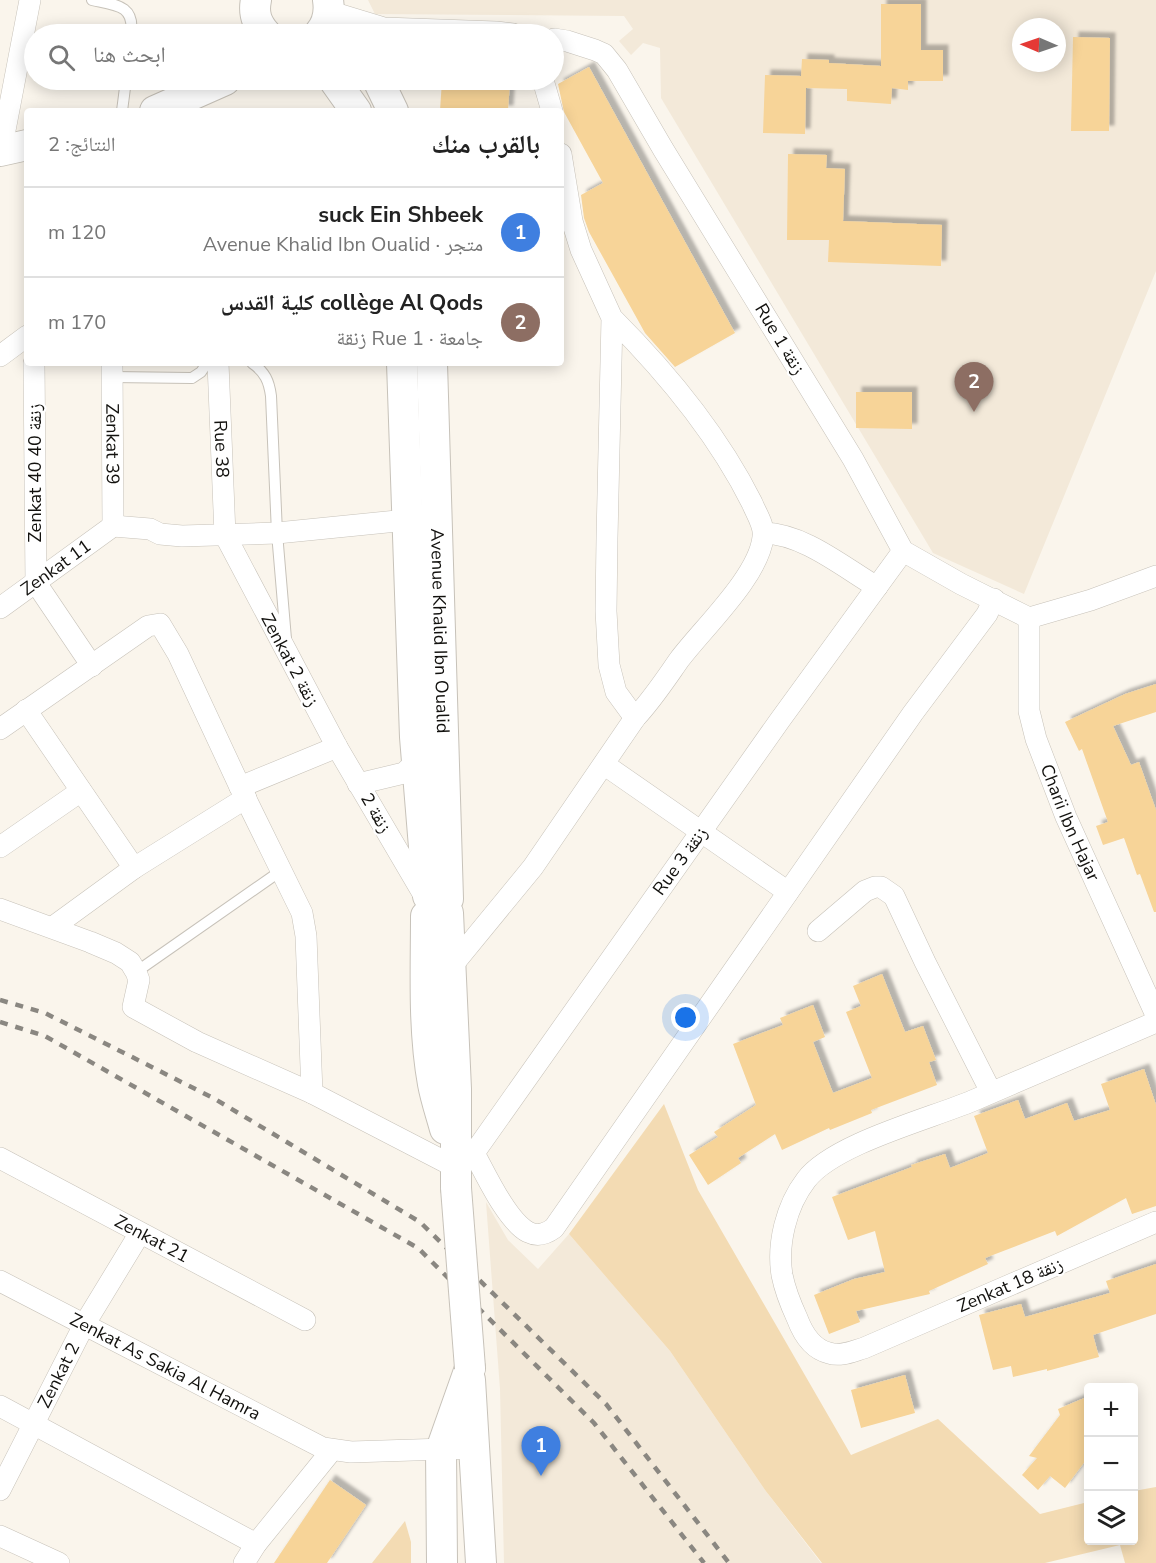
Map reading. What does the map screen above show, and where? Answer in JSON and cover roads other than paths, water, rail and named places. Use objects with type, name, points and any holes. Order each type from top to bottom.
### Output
[{"type":"main road","points":[[242,24],[255,2]]},
{"type":"main road","points":[[255,2],[255,17],[258,24]]},
{"type":"main road","points":[[163,108],[210,90]]},
{"type":"main road","points":[[341,90],[354,108]]},
{"type":"main road","points":[[383,90],[392,108]]},
{"type":"main road","name":"Avenue Khalid Ibn Oualid","points":[[402,366],[416,762],[435,905],[451,967],[470,1368],[482,1563]]},
{"type":"main road","name":"Avenue Khalid Ibn Oualid","points":[[432,366],[435,905],[427,1035],[438,1105],[462,1169]]},
{"type":"main road","name":"Avenue Khalid Ibn Oualid","points":[[442,1563],[441,1450],[470,1368]]},
{"type":"street","points":[[27,24],[30,0]]},
{"type":"street","points":[[328,21],[352,24]]},
{"type":"street","name":"Rue 1 زنقة","points":[[564,41],[604,54],[617,70],[853,459],[903,551]]},
{"type":"street","points":[[9,149],[24,43]]},
{"type":"street","points":[[546,90],[551,108]]},
{"type":"street","points":[[451,967],[533,867],[635,718],[652,700],[680,659],[743,581],[759,554],[764,533],[746,492],[705,428],[661,372],[612,318],[581,250],[572,220],[564,172]]},
{"type":"street","points":[[612,318],[607,549],[609,665],[615,692],[635,718]]},
{"type":"street","points":[[0,356],[24,338]]},
{"type":"street","name":"Zenkat 40 زنقة 40","points":[[34,366],[36,583]]},
{"type":"street","name":"Rue 38","points":[[219,366],[225,535]]},
{"type":"street","name":"Zenkat 39","points":[[112,370],[113,526]]},
{"type":"street","points":[[113,526],[150,529],[168,536],[225,535],[407,520]]},
{"type":"street","name":"Zenkat 11","points":[[0,609],[113,526]]},
{"type":"street","points":[[764,533],[779,534],[800,541],[877,587]]},
{"type":"street","name":"Zenkat 2 زنقة","points":[[225,535],[358,784]]},
{"type":"street","points":[[903,551],[961,584],[1029,618],[1091,600],[1156,576]]},
{"type":"street","name":"Rue 3 زنقة","points":[[462,1169],[903,551]]},
{"type":"street","points":[[36,583],[92,666]]},
{"type":"street","points":[[0,909],[53,927],[116,953],[130,962],[136,972],[138,986],[133,1007],[196,1042],[312,1093],[462,1169],[528,1232],[538,1235],[546,1233],[554,1228],[913,713],[987,614],[994,599]]},
{"type":"street","name":"Charii Ibn Hajar","points":[[1029,618],[1029,711],[1036,739],[1066,817],[1156,1015]]},
{"type":"street","points":[[0,729],[148,626],[160,624],[178,654],[296,899],[305,927],[312,1093]]},
{"type":"street","points":[[27,710],[134,868]]},
{"type":"street","points":[[53,927],[243,793],[337,747]]},
{"type":"street","name":"زنقة 2","points":[[416,762],[404,773],[358,784],[435,905]]},
{"type":"street","points":[[605,765],[788,892]]},
{"type":"street","points":[[0,847],[81,791]]},
{"type":"street","points":[[818,931],[865,891],[880,887],[894,896],[992,1092]]},
{"type":"street","name":"Zenkat 18 زنقة","points":[[1156,1022],[992,1092],[872,1138],[825,1163],[806,1180],[794,1201],[783,1235],[782,1275],[788,1298],[800,1326],[812,1345],[828,1353],[841,1355],[864,1348],[1156,1222]]},
{"type":"street","name":"Zenkat 21","points":[[0,1158],[305,1320]]},
{"type":"street","name":"Zenkat 2","points":[[0,1490],[84,1325],[140,1233]]},
{"type":"street","name":"Zenkat As Sakia Al Hamra","points":[[0,1281],[311,1442],[332,1450],[351,1452],[476,1448]]},
{"type":"street","points":[[0,1406],[256,1544]]},
{"type":"street","points":[[244,1563],[256,1544],[332,1450]]},
{"type":"street","points":[[0,1536],[59,1563]]},
{"type":"lane","points":[[92,0],[121,7],[132,18],[132,24]]},
{"type":"lane","points":[[122,108],[125,90]]},
{"type":"lane","points":[[112,370],[192,378],[205,366]]},
{"type":"lane","points":[[257,366],[269,382],[272,410],[287,654]]},
{"type":"lane","points":[[136,972],[282,870]]},
{"type":"railway","points":[[0,1000],[45,1013],[215,1099],[420,1222],[606,1404],[729,1563]]},
{"type":"railway","points":[[0,1022],[45,1036],[418,1248],[594,1423],[704,1563]]},
{"type":"place","name":"collège Al Qods كلية القدس","points":[[974,412]]},
{"type":"place","name":"suck Ein Shbeek","points":[[541,1476]]}]
